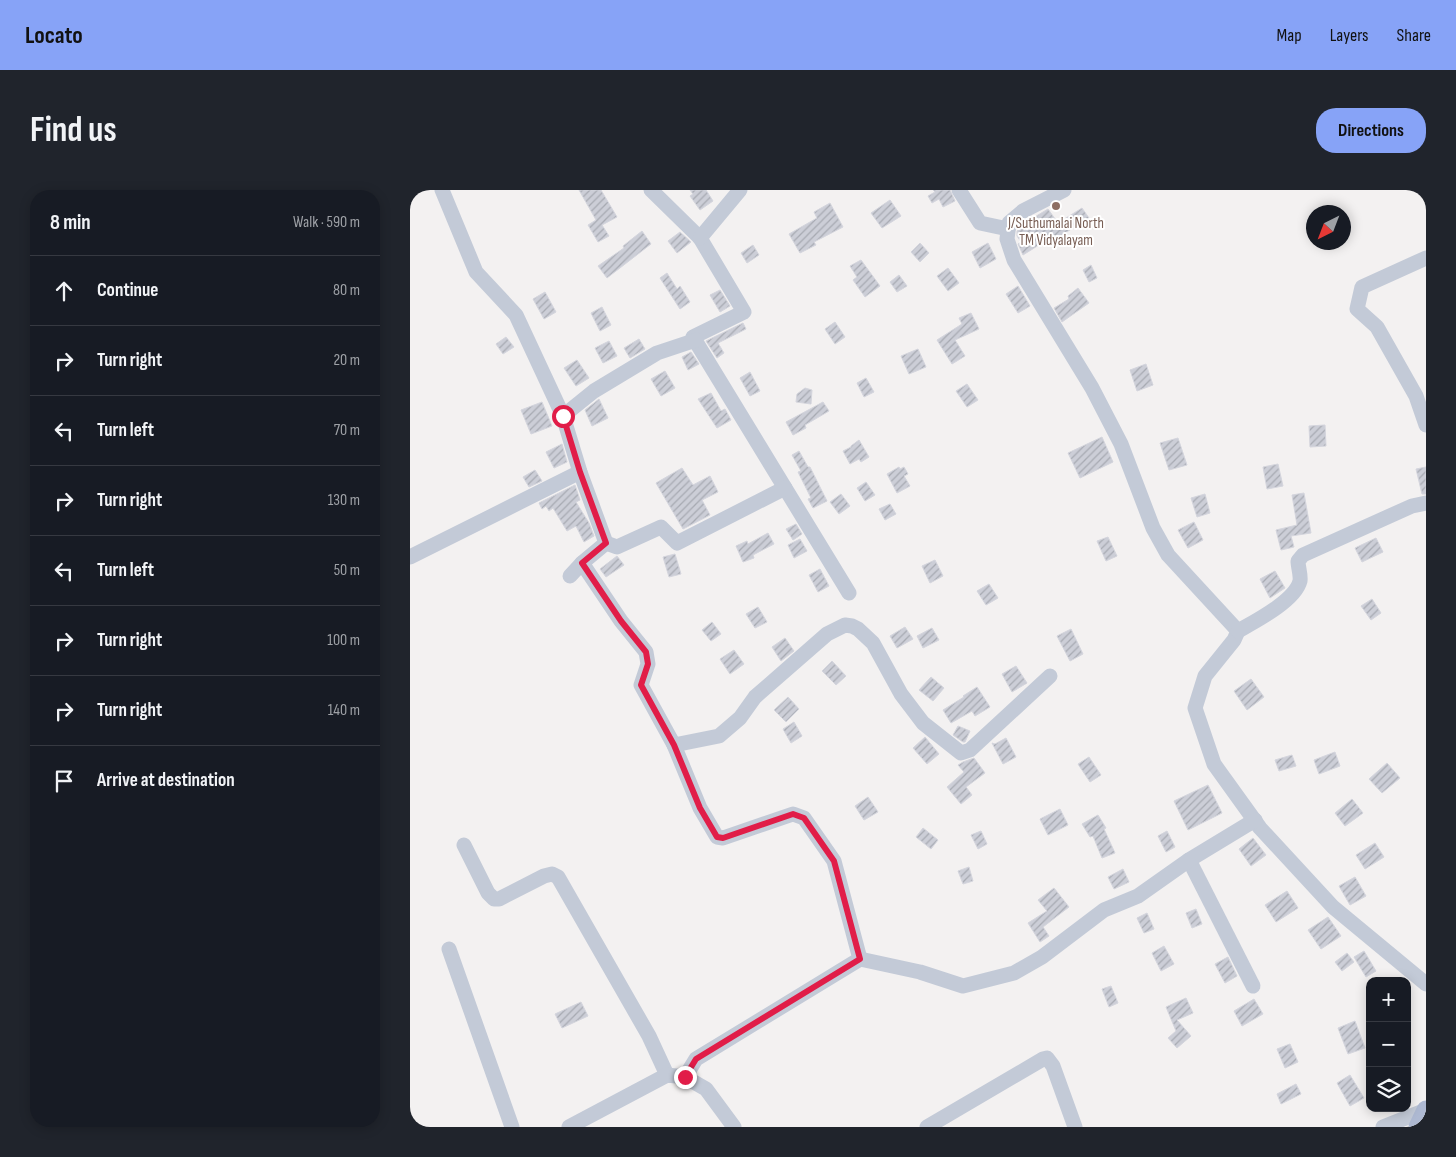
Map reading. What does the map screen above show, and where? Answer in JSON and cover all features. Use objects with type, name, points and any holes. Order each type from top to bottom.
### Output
[{"type":"main road","points":[[1418,1127],[1426,1110]]},
{"type":"street","points":[[442,190],[476,272],[516,315],[563,416],[580,472],[606,543],[617,547],[661,527],[677,543],[786,488]]},
{"type":"street","points":[[651,190],[700,238],[744,312],[693,336],[850,593]]},
{"type":"street","points":[[700,238],[740,190]]},
{"type":"street","points":[[959,190],[980,224],[1008,229]]},
{"type":"street","points":[[1064,190],[1023,211],[1009,223],[1007,239],[1014,260],[1092,388],[1121,444],[1153,528],[1168,555],[1238,631]]},
{"type":"street","points":[[1426,258],[1362,287],[1357,309],[1377,327],[1416,396],[1426,425]]},
{"type":"street","points":[[563,416],[594,391],[658,353],[696,340]]},
{"type":"street","points":[[410,557],[580,472]]},
{"type":"street","points":[[1426,503],[1412,506],[1303,555],[1298,561],[1300,580],[1295,590],[1273,611],[1238,631],[1234,640],[1205,676],[1195,708],[1214,764],[1260,828],[1333,907],[1426,984]]},
{"type":"street","points":[[570,576],[606,543]]},
{"type":"street","points":[[582,563],[621,621],[646,652],[648,664],[641,685],[674,745],[700,808],[717,837],[723,838],[793,814],[804,818],[834,861],[860,959]]},
{"type":"street","points":[[674,745],[719,736],[740,718],[755,697],[827,634],[844,625],[858,629],[874,644],[901,694],[923,722],[961,753],[970,750],[1050,676]]},
{"type":"street","points":[[685,1077],[696,1059],[860,959],[920,972],[963,986],[1014,973],[1042,957],[1104,910],[1138,896],[1189,860],[1255,820]]},
{"type":"street","points":[[464,845],[488,892],[494,899],[499,899],[544,876],[552,874],[558,877],[649,1036],[667,1075]]},
{"type":"street","points":[[1189,860],[1253,986]]},
{"type":"street","points":[[449,949],[512,1127]]},
{"type":"street","points":[[927,1127],[1047,1058],[1053,1066],[1075,1127]]},
{"type":"street","points":[[569,1127],[667,1075],[685,1077],[706,1088],[734,1127]]},
{"type":"street","points":[[1382,1127],[1426,1110]]},
{"type":"building","points":[[579,190],[601,190],[617,217],[602,225],[609,236],[598,242],[588,225],[596,220]]},
{"type":"building","points":[[690,190],[706,190],[713,201],[700,210],[690,196],[693,194]]},
{"type":"building","points":[[933,190],[950,190],[955,201],[943,207],[939,199],[932,203],[928,196],[935,192]]},
{"type":"building","points":[[890,200],[901,216],[882,228],[871,213]]},
{"type":"building","points":[[830,203],[843,227],[814,242],[816,245],[800,253],[789,234],[817,218],[814,212]]},
{"type":"building","points":[[1082,208],[1089,218],[1049,243],[1047,240],[1023,255],[1018,244],[1021,242],[1017,236],[1017,231],[1034,220],[1033,218],[1048,209],[1058,223]]},
{"type":"building","points":[[642,231],[651,244],[607,278],[598,266],[624,248],[623,246]]},
{"type":"building","points":[[680,232],[691,242],[677,253],[668,241]]},
{"type":"building","points":[[920,243],[929,253],[920,262],[911,252]]},
{"type":"building","points":[[988,243],[996,259],[980,268],[972,252]]},
{"type":"building","points":[[753,245],[759,255],[747,263],[741,253]]},
{"type":"building","points":[[861,260],[880,286],[865,297],[853,280],[857,277],[850,266]]},
{"type":"building","points":[[1091,265],[1097,278],[1089,282],[1083,270]]},
{"type":"building","points":[[948,268],[959,283],[948,291],[937,276]]},
{"type":"building","points":[[667,273],[677,289],[680,286],[690,302],[680,309],[660,278]]},
{"type":"building","points":[[899,275],[907,286],[897,292],[890,282]]},
{"type":"building","points":[[1018,286],[1030,306],[1018,313],[1006,294]]},
{"type":"building","points":[[1078,288],[1089,303],[1062,322],[1054,308],[1069,299],[1068,296]]},
{"type":"building","points":[[720,290],[730,306],[720,312],[710,295]]},
{"type":"building","points":[[545,292],[556,312],[544,319],[533,299]]},
{"type":"building","points":[[602,307],[611,325],[600,331],[591,313]]},
{"type":"building","points":[[971,313],[979,329],[955,340],[965,356],[952,364],[937,340],[962,324],[959,318]]},
{"type":"building","points":[[835,322],[845,337],[835,344],[825,329]]},
{"type":"building","points":[[743,323],[746,329],[718,343],[724,353],[717,358],[706,341]]},
{"type":"building","points":[[506,337],[514,347],[503,354],[496,344]]},
{"type":"building","points":[[639,339],[645,349],[630,358],[624,348]]},
{"type":"building","points":[[609,341],[617,356],[603,363],[595,348]]},
{"type":"building","points":[[918,349],[926,367],[909,374],[901,356]]},
{"type":"building","points":[[691,352],[699,364],[688,370],[682,357]]},
{"type":"building","points":[[577,360],[589,378],[576,386],[564,368]]},
{"type":"building","points":[[1146,364],[1153,385],[1137,391],[1130,370]]},
{"type":"building","points":[[665,371],[675,388],[661,396],[651,379]]},
{"type":"building","points":[[750,372],[760,391],[750,396],[740,378]]},
{"type":"building","points":[[866,378],[874,392],[864,397],[857,383]]},
{"type":"building","points":[[967,384],[978,400],[967,407],[956,391]]},
{"type":"building","points":[[805,388],[812,390],[811,404],[796,402],[797,394]]},
{"type":"building","points":[[711,393],[721,411],[725,409],[731,420],[717,428],[698,399]]},
{"type":"building","points":[[599,399],[608,418],[592,426],[585,410]]},
{"type":"building","points":[[542,402],[552,426],[531,434],[521,410]]},
{"type":"building","points":[[823,402],[829,411],[805,425],[806,428],[793,435],[786,422]]},
{"type":"building","points":[[1325,425],[1326,446],[1310,447],[1309,426]]},
{"type":"building","points":[[1102,437],[1113,462],[1080,478],[1068,453]]},
{"type":"building","points":[[1178,438],[1187,465],[1169,470],[1160,443]]},
{"type":"building","points":[[859,440],[869,457],[861,462],[859,459],[850,464],[843,451]]},
{"type":"building","points":[[562,444],[567,462],[554,468],[546,452]]},
{"type":"building","points":[[799,451],[808,467],[810,467],[827,501],[813,508],[808,499],[811,498],[798,472],[801,471],[792,455]]},
{"type":"building","points":[[1278,464],[1283,486],[1267,489],[1263,467]]},
{"type":"building","points":[[899,467],[900,469],[904,467],[908,474],[904,476],[910,486],[897,493],[887,474]]},
{"type":"building","points":[[1426,467],[1426,494],[1422,494],[1416,469]]},
{"type":"building","points":[[682,468],[693,485],[710,476],[718,492],[702,500],[710,515],[683,529],[656,483]]},
{"type":"building","points":[[535,470],[542,481],[529,487],[523,477]]},
{"type":"building","points":[[866,482],[875,495],[865,501],[857,488]]},
{"type":"building","points":[[575,485],[580,500],[576,502],[589,523],[594,536],[584,542],[576,526],[567,531],[553,508],[549,511],[546,506],[542,509],[539,503]]},
{"type":"building","points":[[1304,493],[1311,533],[1291,536],[1294,547],[1281,550],[1276,530],[1297,525],[1292,495]]},
{"type":"building","points":[[841,494],[850,506],[839,514],[830,502]]},
{"type":"building","points":[[1205,494],[1210,513],[1197,517],[1191,498]]},
{"type":"building","points":[[890,504],[896,514],[885,520],[879,509]]},
{"type":"building","points":[[1194,522],[1203,540],[1188,548],[1178,530]]},
{"type":"building","points":[[796,524],[802,534],[793,540],[786,529]]},
{"type":"building","points":[[768,533],[774,544],[753,555],[754,558],[743,562],[736,546],[747,541],[748,544]]},
{"type":"building","points":[[1108,537],[1117,556],[1106,561],[1097,541]]},
{"type":"building","points":[[1376,538],[1383,552],[1362,562],[1355,548]]},
{"type":"building","points":[[800,539],[807,551],[794,558],[788,545]]},
{"type":"building","points":[[675,554],[681,574],[669,577],[663,557]]},
{"type":"building","points":[[617,556],[624,565],[606,577],[600,569]]},
{"type":"building","points":[[935,560],[943,576],[930,583],[922,566]]},
{"type":"building","points":[[820,569],[829,586],[818,592],[809,575]]},
{"type":"building","points":[[1275,571],[1285,588],[1270,598],[1260,579]]},
{"type":"building","points":[[989,584],[998,598],[986,605],[977,591]]},
{"type":"building","points":[[1372,599],[1381,613],[1371,620],[1361,606]]},
{"type":"building","points":[[758,607],[767,622],[755,628],[746,614]]},
{"type":"building","points":[[712,622],[721,634],[711,641],[702,630]]},
{"type":"building","points":[[905,627],[913,639],[897,648],[890,636]]},
{"type":"building","points":[[932,628],[939,640],[923,648],[917,636]]},
{"type":"building","points":[[1071,629],[1083,654],[1070,661],[1057,636]]},
{"type":"building","points":[[785,638],[794,651],[781,661],[772,647]]},
{"type":"building","points":[[734,650],[744,664],[730,674],[720,659]]},
{"type":"building","points":[[832,661],[846,676],[836,685],[822,671]]},
{"type":"building","points":[[1016,666],[1027,683],[1012,692],[1002,674]]},
{"type":"building","points":[[931,677],[944,688],[933,701],[919,690]]},
{"type":"building","points":[[1251,679],[1264,697],[1247,710],[1234,691]]},
{"type":"building","points":[[977,687],[990,707],[975,716],[972,711],[951,723],[943,710]]},
{"type":"building","points":[[788,697],[799,709],[786,722],[774,710]]},
{"type":"building","points":[[794,722],[802,736],[791,743],[783,729]]},
{"type":"building","points":[[958,726],[970,731],[965,742],[953,735]]},
{"type":"building","points":[[925,737],[939,754],[927,764],[913,748]]},
{"type":"building","points":[[1006,738],[1016,757],[1003,764],[992,743],[995,744]]},
{"type":"building","points":[[1335,752],[1340,766],[1319,774],[1314,760]]},
{"type":"building","points":[[1292,755],[1296,766],[1279,771],[1275,760]]},
{"type":"building","points":[[1089,757],[1101,775],[1090,782],[1078,764]]},
{"type":"building","points":[[974,758],[985,773],[966,787],[972,795],[961,804],[947,787],[964,772],[958,765]]},
{"type":"building","points":[[1387,763],[1400,778],[1382,793],[1369,779]]},
{"type":"building","points":[[1208,785],[1222,813],[1188,830],[1174,801]]},
{"type":"building","points":[[868,797],[878,812],[864,820],[855,806]]},
{"type":"building","points":[[1352,799],[1363,813],[1345,826],[1335,813]]},
{"type":"building","points":[[1060,809],[1068,825],[1048,835],[1040,819]]},
{"type":"building","points":[[1098,815],[1106,828],[1104,829],[1115,853],[1102,858],[1093,836],[1090,837],[1082,824]]},
{"type":"building","points":[[923,828],[938,840],[931,849],[916,837]]},
{"type":"building","points":[[981,831],[987,844],[978,849],[971,835]]},
{"type":"building","points":[[1167,831],[1175,847],[1166,852],[1158,836]]},
{"type":"building","points":[[1253,838],[1266,855],[1251,866],[1239,849]]},
{"type":"building","points":[[1375,843],[1384,857],[1365,869],[1356,855]]},
{"type":"building","points":[[969,867],[973,881],[963,884],[958,871]]},
{"type":"building","points":[[1123,869],[1129,882],[1114,889],[1108,877]]},
{"type":"building","points":[[1355,877],[1366,896],[1350,905],[1339,886]]},
{"type":"building","points":[[1054,888],[1069,907],[1043,927],[1049,936],[1040,942],[1028,923],[1047,911],[1038,900]]},
{"type":"building","points":[[1287,891],[1298,908],[1276,922],[1265,905]]},
{"type":"building","points":[[1196,909],[1202,924],[1192,928],[1186,913]]},
{"type":"building","points":[[1147,913],[1154,929],[1144,933],[1137,918]]},
{"type":"building","points":[[1328,917],[1341,936],[1321,949],[1308,930]]},
{"type":"building","points":[[1164,946],[1174,964],[1161,971],[1152,953]]},
{"type":"building","points":[[1364,951],[1376,971],[1366,977],[1354,957]]},
{"type":"building","points":[[1347,953],[1354,962],[1342,971],[1335,962]]},
{"type":"building","points":[[1228,957],[1237,976],[1225,983],[1215,964]]},
{"type":"building","points":[[1111,986],[1118,1003],[1109,1007],[1102,989]]},
{"type":"building","points":[[1186,998],[1193,1013],[1177,1020],[1191,1036],[1177,1048],[1168,1038],[1176,1031],[1166,1007]]},
{"type":"building","points":[[1254,999],[1263,1014],[1242,1026],[1234,1011]]},
{"type":"building","points":[[581,1002],[588,1016],[562,1028],[555,1014]]},
{"type":"building","points":[[1355,1021],[1365,1048],[1348,1054],[1338,1028]]},
{"type":"building","points":[[1290,1044],[1298,1062],[1285,1068],[1277,1049]]},
{"type":"building","points":[[1350,1075],[1364,1098],[1350,1106],[1337,1083]]},
{"type":"building","points":[[1296,1084],[1301,1094],[1281,1104],[1277,1094]]},
{"type":"place","name":"J/Suthumalai North TM Vidyalayam","points":[[1056,206]]},
{"type":"route","points":[[563,416],[580,472],[606,543],[582,563],[621,621],[646,652],[648,664],[641,685],[674,745],[700,808],[717,837],[723,838],[793,814],[804,818],[834,861],[860,959],[696,1059],[685,1077]]}]
